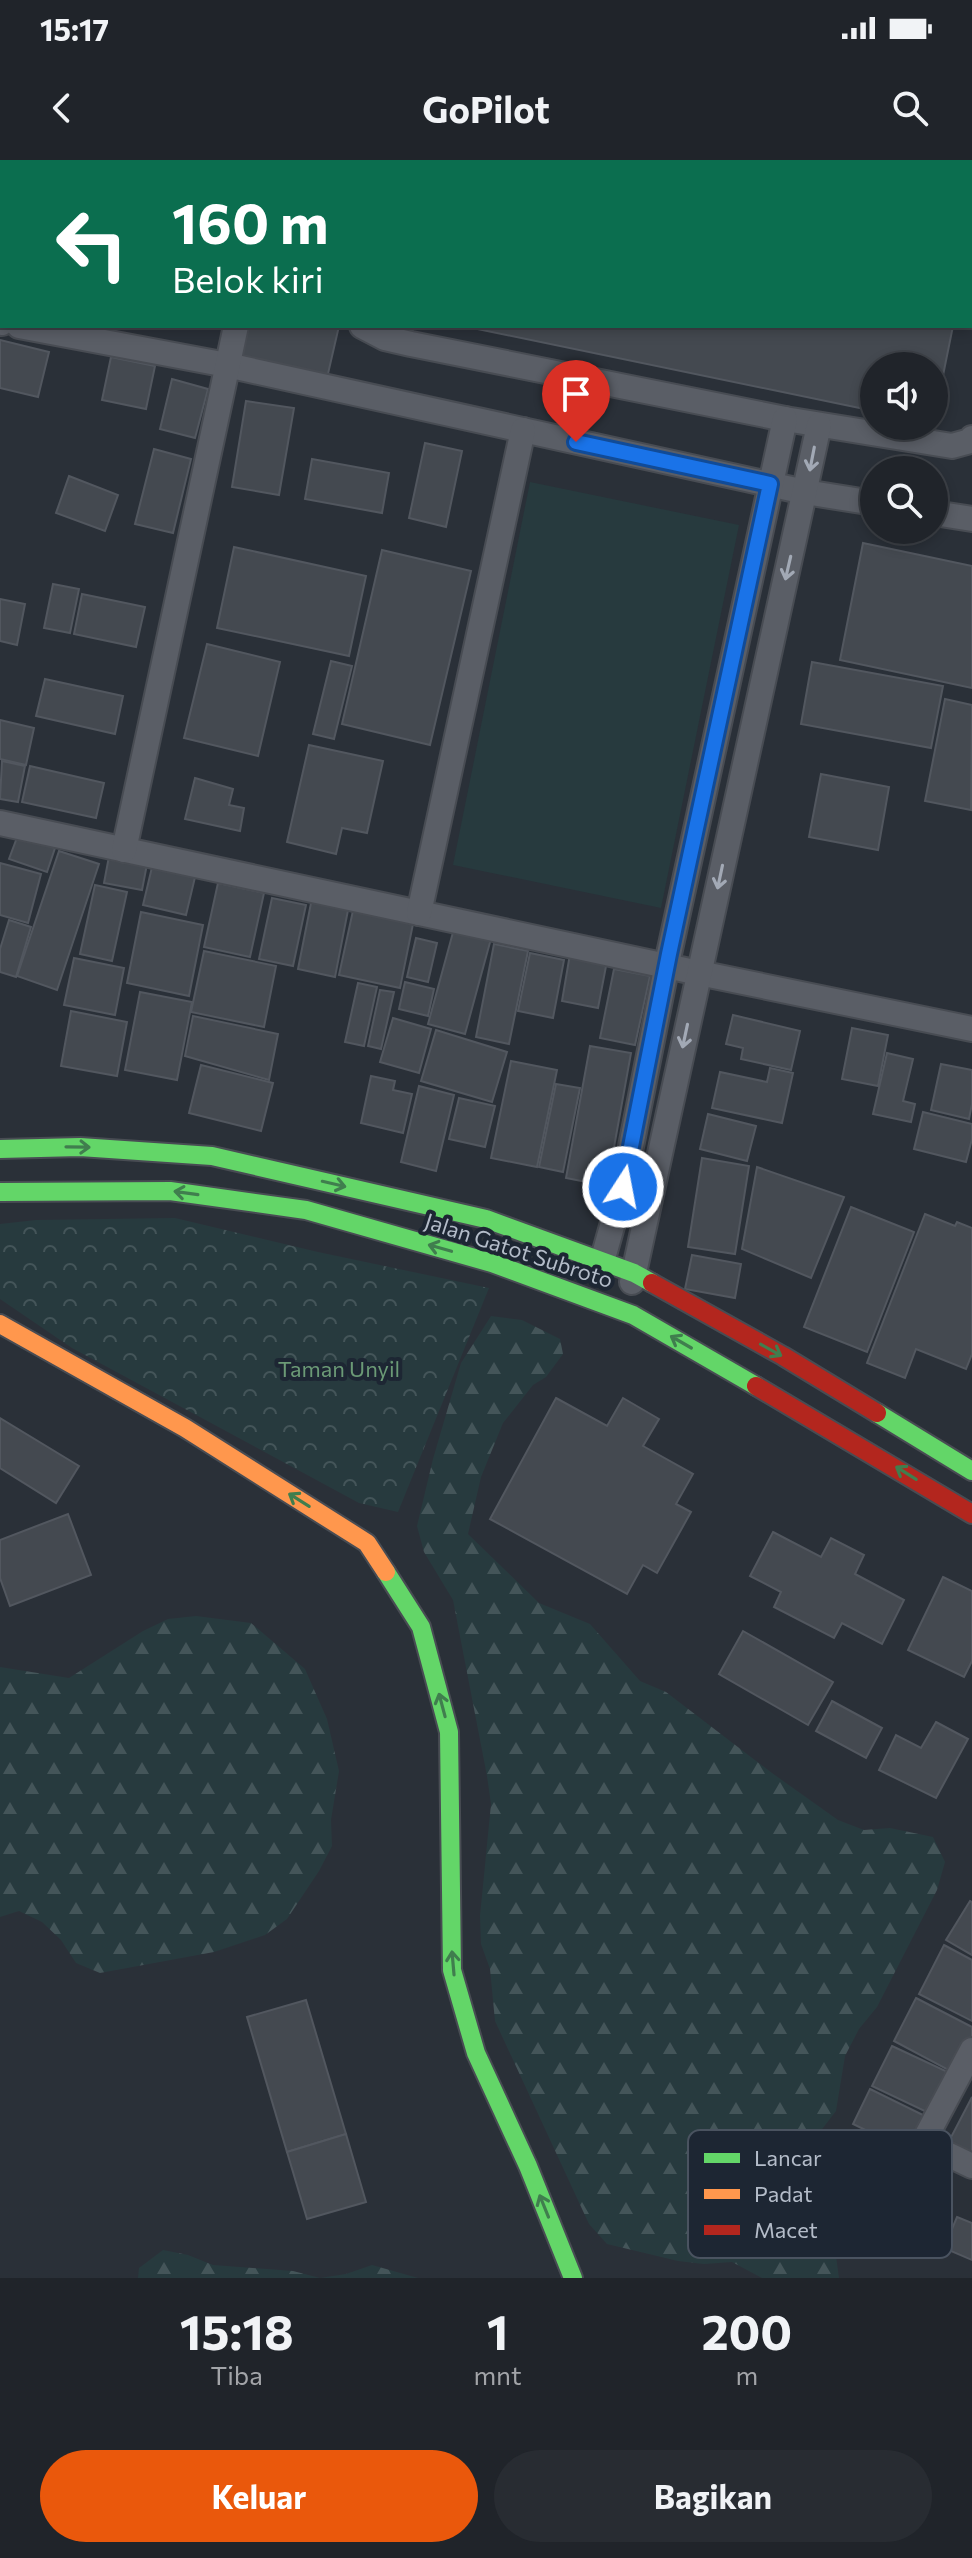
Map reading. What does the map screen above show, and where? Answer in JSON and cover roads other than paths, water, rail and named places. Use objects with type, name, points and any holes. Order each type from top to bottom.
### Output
[{"type":"main road","name":"Jalan Gatot Subroto","points":[[0,1149],[80,1147],[212,1156],[486,1219],[634,1273],[783,1356],[972,1471]]},
{"type":"main road","name":"Jalan Gatot Subroto","points":[[0,1192],[170,1191],[306,1210],[492,1263],[624,1311],[839,1433],[972,1514]]},
{"type":"main road","points":[[0,1324],[185,1428],[367,1543],[421,1627],[449,1732],[452,1970],[476,2053],[528,2166],[573,2278]]},
{"type":"street","points":[[30,328],[227,365],[805,492],[860,501]]},
{"type":"street","points":[[124,850],[236,328]]},
{"type":"street","points":[[366,328],[385,338],[411,344],[785,419],[952,446],[972,438]]},
{"type":"street","points":[[591,1299],[623,1187],[667,966],[785,419]]},
{"type":"street","points":[[624,1311],[819,425]]},
{"type":"street","points":[[419,913],[523,430]]},
{"type":"street","points":[[948,515],[972,519]]},
{"type":"street","points":[[701,813],[733,819]]},
{"type":"street","points":[[0,823],[972,1029]]},
{"type":"street","points":[[929,2130],[972,2050]]},
{"type":"street","points":[[952,2156],[972,2166]]},
{"type":"park label","name":"Taman Unyil","points":[[339,1368]]}]
